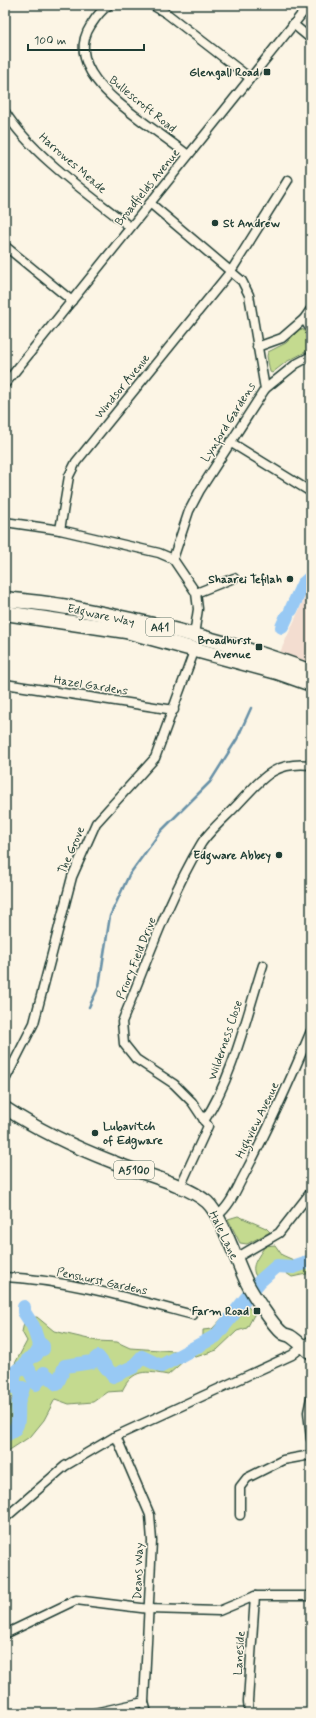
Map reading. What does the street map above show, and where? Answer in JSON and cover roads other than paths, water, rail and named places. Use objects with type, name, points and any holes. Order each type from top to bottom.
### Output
[{"type":"highway","name":"Edgware Way","points":[[5,599],[82,609],[193,642],[311,684]]},
{"type":"highway","name":"Edgware Way","points":[[5,613],[193,642],[277,659],[311,672]]},
{"type":"main road","name":"Hale Lane","points":[[5,1108],[56,1138],[113,1162],[180,1187],[200,1197],[209,1204],[218,1215],[252,1292],[270,1319],[284,1334],[284,1339],[306,1348],[311,1361]]},
{"type":"street","name":"Bullescroft Road","points":[[109,5],[97,15],[84,38],[84,52],[89,68],[98,83],[120,104],[188,155]]},
{"type":"street","points":[[152,5],[166,13],[250,78]]},
{"type":"street","name":"Broadfields Avenue","points":[[5,384],[309,5]]},
{"type":"street","points":[[293,24],[311,39]]},
{"type":"street","name":"Harrowes Meade","points":[[5,112],[17,129],[47,159],[130,227]]},
{"type":"street","name":"Windsor Avenue","points":[[60,530],[69,476],[76,462],[231,271],[288,180]]},
{"type":"street","name":"Lynford Gardens","points":[[150,203],[242,281],[249,295],[265,389],[200,490],[189,511],[173,559]]},
{"type":"street","points":[[5,246],[72,301]]},
{"type":"street","points":[[257,347],[282,338],[304,319],[311,308]]},
{"type":"street","points":[[304,319],[311,330]]},
{"type":"street","points":[[265,389],[296,364],[311,356]]},
{"type":"street","points":[[230,442],[311,492]]},
{"type":"street","points":[[5,522],[60,530],[160,553],[173,559],[196,593],[198,609],[193,642]]},
{"type":"street","points":[[196,593],[234,578]]},
{"type":"street","name":"The Grove","points":[[5,1080],[34,1023],[72,877],[96,823],[155,758],[174,710],[192,657],[193,642]]},
{"type":"street","name":"Hazel Gardens","points":[[5,684],[174,710]]},
{"type":"street","name":"Priory Field Drive","points":[[204,1121],[192,1102],[174,1084],[136,1059],[124,1044],[122,1022],[177,890],[202,843],[256,784],[276,768],[294,764],[311,765]]},
{"type":"street","name":"Wilderness Close","points":[[204,1121],[211,1111],[232,1063],[263,964]]},
{"type":"street","name":"Highview Avenue","points":[[218,1215],[228,1204],[253,1158],[311,1032]]},
{"type":"street","points":[[180,1187],[208,1126],[204,1121]]},
{"type":"street","points":[[236,1258],[279,1233],[311,1192]]},
{"type":"street","name":"Penshurst Gardens","points":[[5,1277],[22,1278],[94,1290],[193,1315]]},
{"type":"street","points":[[5,1518],[65,1466],[116,1436],[188,1404],[306,1348]]},
{"type":"street","points":[[311,1398],[308,1412],[311,1439]]},
{"type":"street","name":"Deans Way","points":[[116,1436],[150,1515],[152,1540],[144,1702],[147,1713]]},
{"type":"street","points":[[240,1515],[240,1487],[247,1478],[283,1460],[311,1454]]},
{"type":"street","points":[[5,1634],[76,1600],[149,1609],[219,1610],[255,1596],[311,1596]]},
{"type":"street","name":"Laneside","points":[[249,1713],[248,1701],[255,1596]]},
{"type":"street","points":[[94,1713],[144,1702]]},
{"type":"waterway","points":[[291,610],[303,584],[311,577]]},
{"type":"waterway","points":[[282,627],[287,616]]},
{"type":"waterway","points":[[89,1007],[99,986],[110,916],[129,875],[161,831],[210,782],[237,739],[251,708]]},
{"type":"waterway","points":[[5,1435],[15,1429],[17,1425],[18,1405],[23,1388],[13,1387],[15,1372],[26,1364],[36,1384],[44,1373],[57,1384],[65,1366],[92,1362],[98,1357],[113,1376],[133,1367],[142,1357],[161,1366],[216,1336],[260,1281],[277,1266],[293,1267],[311,1261]]},
{"type":"waterway","points":[[24,1307],[24,1312],[33,1326],[38,1342],[43,1346],[43,1349],[28,1359],[26,1364]]},
{"type":"place","name":"Glengall Road","points":[[267,72]]},
{"type":"place","name":"St Andrew","points":[[215,223]]},
{"type":"place","name":"Shaarei Tefilah","points":[[290,579]]},
{"type":"place","name":"Broadhurst Avenue","points":[[259,647]]},
{"type":"place","name":"Edgware Abbey","points":[[279,855]]},
{"type":"place","name":"Lubavitch of Edgware","points":[[95,1133]]},
{"type":"place","name":"Farm Road","points":[[257,1311]]}]
